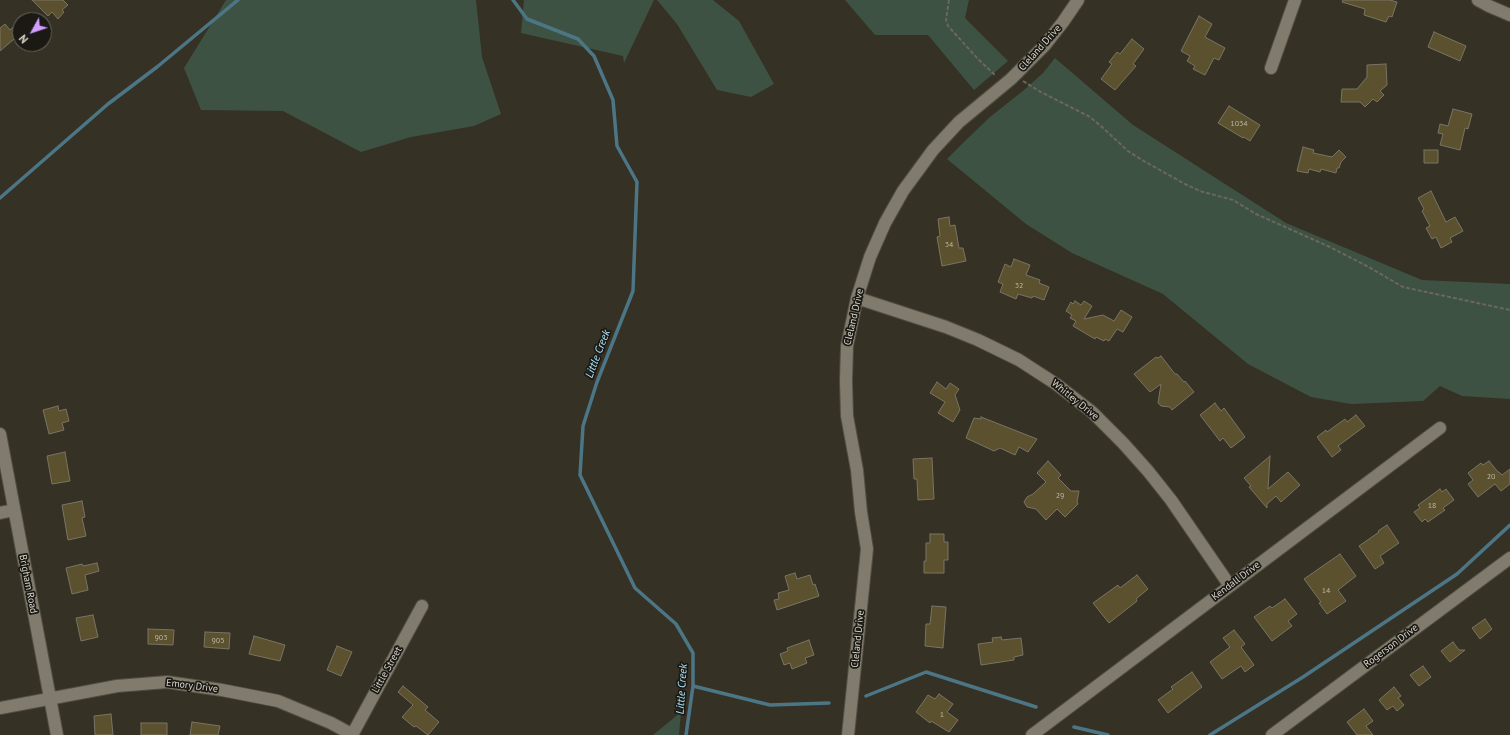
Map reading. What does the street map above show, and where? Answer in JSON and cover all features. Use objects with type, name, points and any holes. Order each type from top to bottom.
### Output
[{"type":"street","name":"Cleland Drive","points":[[848,735],[867,549],[861,512],[857,470],[847,416],[847,346],[857,298],[870,257],[885,223],[907,185],[933,150],[959,122],[1011,79],[1045,45],[1078,0]]},
{"type":"street","points":[[1271,68],[1295,0]]},
{"type":"street","points":[[1478,0],[1510,15]]},
{"type":"street","name":"Whitley Drive","points":[[857,298],[946,327],[978,340],[1019,360],[1056,384],[1092,412],[1148,471],[1171,500],[1230,586]]},
{"type":"street","name":"Kendall Drive","points":[[1032,735],[1440,428]]},
{"type":"street","name":"Brigham Road","points":[[0,434],[57,735]]},
{"type":"street","points":[[0,513],[14,510]]},
{"type":"street","name":"Rogerson Drive","points":[[1272,735],[1510,558]]},
{"type":"street","name":"Little Street","points":[[353,735],[422,606]]},
{"type":"street","name":"Emory Drive","points":[[0,708],[117,686],[167,682],[222,690],[278,701],[331,723],[353,735]]},
{"type":"path","points":[[949,0],[946,20],[948,26],[978,59],[999,79]]},
{"type":"path","points":[[1022,80],[1039,91],[1090,117],[1128,150],[1142,160],[1185,184],[1233,200],[1263,218],[1330,247],[1403,287],[1510,310]]},
{"type":"green space","points":[[226,0],[476,0],[482,57],[501,114],[474,126],[411,137],[361,152],[283,111],[201,110],[184,68]]},
{"type":"green space","points":[[524,0],[654,0],[624,63],[623,56],[521,33]]},
{"type":"green space","points":[[657,0],[713,0],[739,21],[774,84],[751,97],[717,90],[677,24]]},
{"type":"green space","points":[[845,0],[969,0],[965,18],[1008,61],[974,90],[928,35],[875,35]]},
{"type":"green space","points":[[1055,58],[1133,125],[1286,223],[1422,280],[1510,284],[1510,399],[1462,396],[1440,386],[1423,401],[1351,404],[1311,397],[1248,364],[1163,294],[1072,253],[1026,224],[947,159],[990,117],[1043,73]]},
{"type":"green space","points":[[681,712],[679,735],[653,735]]},
{"type":"building","points":[[32,0],[63,0],[68,5],[62,10],[64,12],[58,19],[52,12],[44,12]]},
{"type":"building","points":[[1343,0],[1390,0],[1397,2],[1392,17],[1389,16],[1386,22],[1364,15],[1365,9],[1342,2]]},
{"type":"building","points":[[1199,16],[1212,24],[1205,37],[1225,48],[1219,60],[1214,58],[1205,75],[1193,69],[1195,66],[1187,61],[1190,56],[1181,51]]},
{"type":"building","points":[[5,24],[10,30],[12,28],[12,41],[0,51],[0,28]]},
{"type":"building","points":[[1434,32],[1466,46],[1460,61],[1428,47]]},
{"type":"building","points":[[1132,39],[1144,49],[1133,64],[1136,66],[1115,90],[1101,79],[1112,64],[1109,62],[1117,52],[1120,54]]},
{"type":"building","points":[[1386,64],[1387,85],[1380,91],[1384,95],[1377,102],[1373,99],[1365,107],[1360,102],[1341,102],[1342,89],[1357,89],[1367,77],[1367,65]]},
{"type":"building","points":[[1229,106],[1260,125],[1250,141],[1218,123]]},
{"type":"building","points":[[1453,109],[1472,114],[1468,129],[1465,128],[1460,150],[1440,145],[1443,134],[1438,133],[1440,124],[1448,126]]},
{"type":"building","points":[[1303,147],[1314,150],[1313,153],[1332,157],[1339,150],[1346,157],[1341,162],[1339,168],[1337,168],[1336,173],[1321,169],[1320,172],[1309,169],[1308,173],[1297,171]]},
{"type":"building","points":[[1424,150],[1438,150],[1438,163],[1424,163]]},
{"type":"building","points":[[1431,191],[1446,222],[1455,217],[1463,231],[1450,238],[1452,242],[1441,248],[1436,237],[1432,239],[1426,228],[1430,226],[1422,211],[1424,209],[1418,198]]},
{"type":"building","points":[[949,217],[950,226],[955,225],[959,248],[963,248],[966,261],[942,266],[937,237],[940,236],[938,219]]},
{"type":"building","points":[[1014,259],[1030,265],[1026,275],[1040,280],[1039,283],[1049,287],[1044,300],[1033,296],[1032,298],[1018,294],[1016,299],[1000,292],[1003,284],[998,282],[1005,264],[1011,267]]},
{"type":"building","points":[[1075,301],[1081,305],[1084,301],[1092,306],[1084,319],[1103,315],[1114,321],[1121,310],[1132,317],[1123,332],[1117,329],[1109,341],[1105,339],[1104,341],[1096,337],[1095,339],[1073,326],[1076,321],[1070,318],[1072,315],[1066,311],[1071,302],[1073,304]]},
{"type":"building","points":[[1161,356],[1175,374],[1177,374],[1184,382],[1185,381],[1194,392],[1172,410],[1170,407],[1161,406],[1158,403],[1161,384],[1150,392],[1134,374],[1156,357],[1158,358]]},
{"type":"building","points":[[937,382],[946,389],[950,383],[959,389],[955,395],[960,410],[953,422],[938,413],[945,402],[930,393]]},
{"type":"building","points":[[1215,403],[1221,411],[1224,408],[1245,437],[1231,448],[1223,438],[1220,441],[1200,415]]},
{"type":"building","points":[[58,406],[59,411],[66,409],[69,421],[62,423],[64,430],[49,434],[43,410]]},
{"type":"building","points":[[1356,415],[1365,426],[1338,446],[1341,450],[1332,457],[1317,437],[1326,430],[1327,432],[1345,419],[1347,422]]},
{"type":"building","points":[[981,417],[1037,439],[1028,452],[1019,447],[1015,455],[1000,448],[994,451],[966,438],[974,418],[981,419]]},
{"type":"building","points":[[65,452],[70,481],[52,484],[47,456]]},
{"type":"building","points":[[1270,456],[1268,489],[1288,472],[1300,485],[1281,502],[1276,496],[1267,504],[1267,508],[1249,487],[1251,486],[1244,478]]},
{"type":"building","points":[[932,458],[934,499],[918,500],[917,479],[914,479],[913,459]]},
{"type":"building","points":[[1048,461],[1061,475],[1058,478],[1071,491],[1079,491],[1078,504],[1065,517],[1057,509],[1046,520],[1036,509],[1027,507],[1024,502],[1027,497],[1033,494],[1046,482],[1037,473]]},
{"type":"building","points":[[1489,461],[1502,475],[1510,469],[1510,484],[1501,491],[1495,484],[1478,497],[1468,484],[1473,480],[1468,473],[1481,463],[1483,465]]},
{"type":"building","points":[[1440,489],[1442,492],[1446,489],[1454,500],[1443,508],[1445,510],[1428,522],[1425,519],[1422,522],[1414,512],[1420,508],[1418,505]]},
{"type":"building","points":[[82,501],[85,517],[82,518],[86,536],[68,540],[62,505]]},
{"type":"building","points":[[1387,525],[1399,543],[1380,556],[1384,563],[1375,569],[1359,546]]},
{"type":"building","points":[[930,534],[944,534],[944,542],[948,542],[948,560],[944,560],[944,573],[924,573],[926,543],[930,543]]},
{"type":"building","points":[[1340,554],[1356,576],[1338,590],[1346,601],[1327,614],[1319,603],[1321,602],[1304,579]]},
{"type":"building","points":[[97,563],[99,571],[85,575],[88,590],[72,594],[66,568],[82,564],[83,566]]},
{"type":"building","points":[[795,573],[797,579],[810,575],[819,596],[777,610],[774,600],[779,599],[778,593],[789,590],[785,576]]},
{"type":"building","points":[[1137,575],[1148,589],[1136,599],[1137,601],[1109,623],[1093,603],[1118,585],[1120,588]]},
{"type":"building","points":[[1285,599],[1297,614],[1288,621],[1292,626],[1272,641],[1254,617],[1270,606],[1272,608]]},
{"type":"building","points":[[932,606],[946,607],[943,648],[925,646],[926,624],[930,624]]},
{"type":"building","points":[[93,615],[98,637],[81,641],[76,618]]},
{"type":"building","points":[[1485,619],[1492,629],[1480,639],[1472,628]]},
{"type":"building","points":[[148,629],[174,630],[173,645],[148,644]]},
{"type":"building","points":[[1234,630],[1245,644],[1241,647],[1254,665],[1245,672],[1241,666],[1222,679],[1210,662],[1230,647],[1223,638]]},
{"type":"building","points":[[205,632],[230,633],[229,649],[204,647]]},
{"type":"building","points":[[254,636],[285,645],[280,661],[249,654]]},
{"type":"building","points":[[1001,637],[1002,640],[1021,638],[1023,655],[1014,657],[1014,660],[981,665],[978,644],[993,642],[992,638]]},
{"type":"building","points":[[809,640],[814,655],[805,658],[807,663],[792,669],[790,663],[784,665],[780,654],[788,651],[787,648]]},
{"type":"building","points":[[1453,642],[1459,650],[1465,650],[1450,662],[1441,651]]},
{"type":"building","points":[[337,646],[352,652],[341,676],[327,670]]},
{"type":"building","points":[[1423,666],[1431,677],[1419,686],[1410,675]]},
{"type":"building","points":[[1192,672],[1202,687],[1168,713],[1158,700],[1173,689],[1171,687]]},
{"type":"building","points":[[403,686],[428,707],[425,710],[439,722],[428,735],[416,726],[414,727],[402,717],[413,705],[398,692]]},
{"type":"building","points":[[1394,687],[1401,696],[1398,698],[1404,705],[1397,711],[1393,706],[1387,710],[1379,700]]},
{"type":"building","points":[[939,694],[953,704],[947,712],[958,720],[949,732],[931,721],[930,723],[916,712],[928,695],[935,699]]},
{"type":"building","points":[[1364,709],[1373,721],[1366,726],[1373,735],[1357,735],[1347,722]]},
{"type":"building","points":[[111,714],[113,735],[95,735],[94,716]]},
{"type":"building","points":[[192,722],[220,726],[218,735],[190,735]]},
{"type":"building","points":[[141,723],[167,723],[167,735],[141,735]]},
{"type":"waterway","points":[[0,198],[108,104],[157,67],[238,0]]},
{"type":"waterway","name":"Little Creek","points":[[513,0],[527,19],[578,39],[594,56],[613,100],[617,146],[637,182],[633,291],[597,382],[583,426],[580,475],[635,588],[676,624],[693,653],[693,686],[686,735]]},
{"type":"waterway","points":[[1210,735],[1303,677],[1457,574],[1510,525]]},
{"type":"waterway","points":[[866,696],[926,672],[1036,707]]},
{"type":"waterway","points":[[693,686],[770,705],[829,703]]},
{"type":"waterway","points":[[1074,727],[1108,735]]}]
